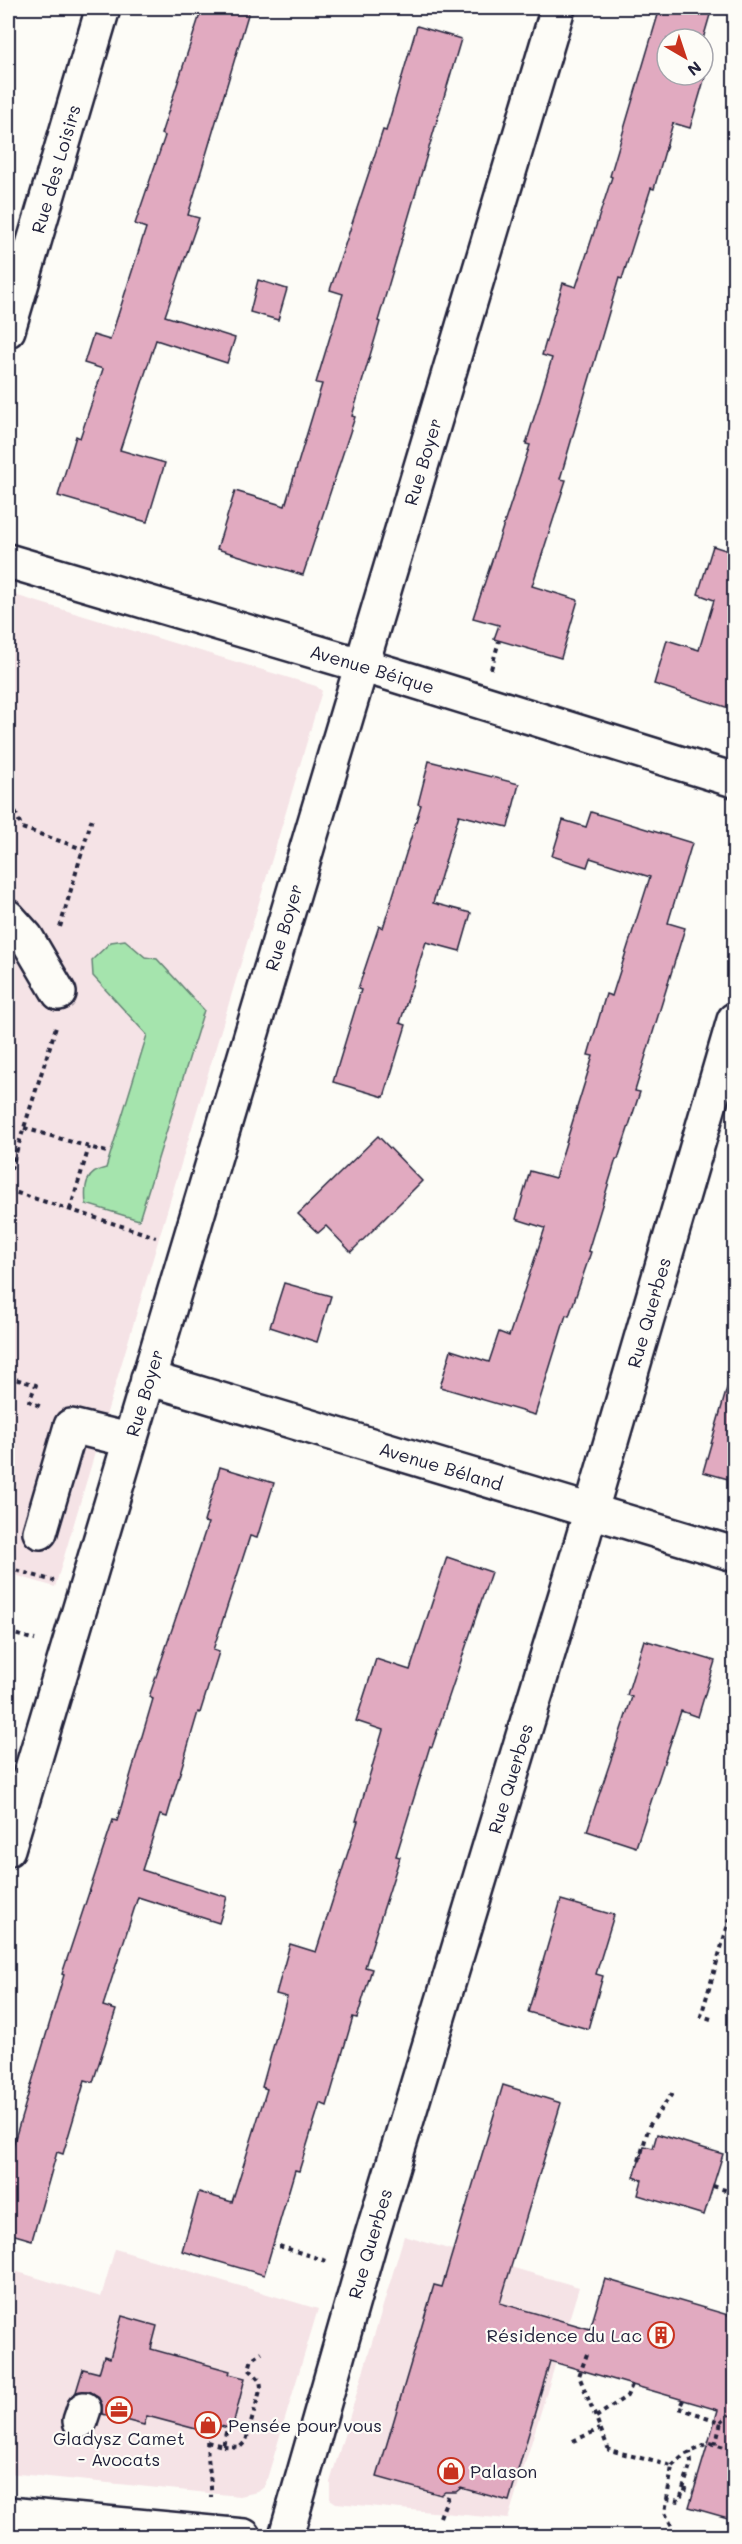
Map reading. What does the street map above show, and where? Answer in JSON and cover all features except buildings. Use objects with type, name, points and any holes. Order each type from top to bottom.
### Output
[{"type":"street","name":"Rue des Loisirs","points":[[8,330],[102,8]]},
{"type":"street","name":"Rue Boyer","points":[[8,1849],[558,8]]},
{"type":"street","name":"Avenue Béique","points":[[8,561],[735,780]]},
{"type":"street","points":[[8,917],[26,937],[59,993]]},
{"type":"street","name":"Rue Querbes","points":[[286,2536],[369,2245],[590,1512],[735,1020]]},
{"type":"street","name":"Avenue Béland","points":[[148,1378],[735,1554]]},
{"type":"street","points":[[40,1532],[71,1426],[129,1440]]},
{"type":"street","points":[[8,2514],[244,2536]]},
{"type":"path","points":[[488,678],[499,641]]},
{"type":"path","points":[[8,795],[22,828],[83,849]]},
{"type":"path","points":[[57,937],[92,818]]},
{"type":"path","points":[[8,1178],[9,1168],[63,1008],[64,1001],[59,993]]},
{"type":"path","points":[[24,1128],[110,1154]]},
{"type":"path","points":[[69,1210],[89,1147]]},
{"type":"path","points":[[8,1191],[162,1239]]},
{"type":"path","points":[[8,1377],[36,1385],[29,1401],[40,1406]]},
{"type":"path","points":[[8,1568],[60,1583]]},
{"type":"path","points":[[8,1632],[42,1643]]},
{"type":"path","points":[[711,2019],[701,2016],[735,1904]]},
{"type":"path","points":[[639,2161],[649,2126],[674,2091]]},
{"type":"path","points":[[713,2186],[734,2192]]},
{"type":"path","points":[[279,2246],[335,2264]]},
{"type":"path","points":[[207,2442],[240,2447],[246,2441],[261,2387],[260,2380],[249,2369],[252,2359],[262,2352]]},
{"type":"path","points":[[587,2354],[579,2376],[609,2450],[672,2466]]},
{"type":"path","points":[[596,2417],[627,2396],[632,2385]]},
{"type":"path","points":[[683,2400],[679,2409],[721,2422]]},
{"type":"path","points":[[715,2445],[721,2422],[729,2414]]},
{"type":"path","points":[[223,2446],[227,2428]]},
{"type":"path","points":[[573,2441],[600,2429]]},
{"type":"path","points":[[208,2432],[206,2452],[211,2469],[211,2497]]},
{"type":"path","points":[[677,2536],[665,2513],[672,2466],[676,2460],[710,2443],[728,2448]]},
{"type":"path","points":[[666,2499],[680,2501],[691,2463],[690,2452]]},
{"type":"path","points":[[683,2489],[693,2492]]},
{"type":"path","points":[[440,2517],[450,2492]]},
{"type":"shaded area","points":[[8,593],[316,686],[322,691],[55,1587],[8,1573]]},
{"type":"shaded area","points":[[404,2236],[579,2287],[508,2519],[336,2503],[330,2499],[330,2482]]},
{"type":"shaded area","points":[[115,2249],[318,2309],[267,2479],[264,2487],[258,2492],[239,2496],[8,2473],[8,2269],[101,2297]]},
{"type":"green space","points":[[125,940],[145,957],[157,959],[204,1010],[139,1220],[86,1204],[85,1197],[86,1185],[90,1176],[106,1168],[147,1035],[93,976],[92,960],[111,942]]},
{"type":"place","name":"Résidence du Lac","points":[[661,2335]]},
{"type":"place","name":"Gladysz Camet - Avocats","points":[[119,2410]]},
{"type":"place","name":"Pensée pour vous","points":[[208,2425]]},
{"type":"place","name":"Palason","points":[[451,2471]]}]
